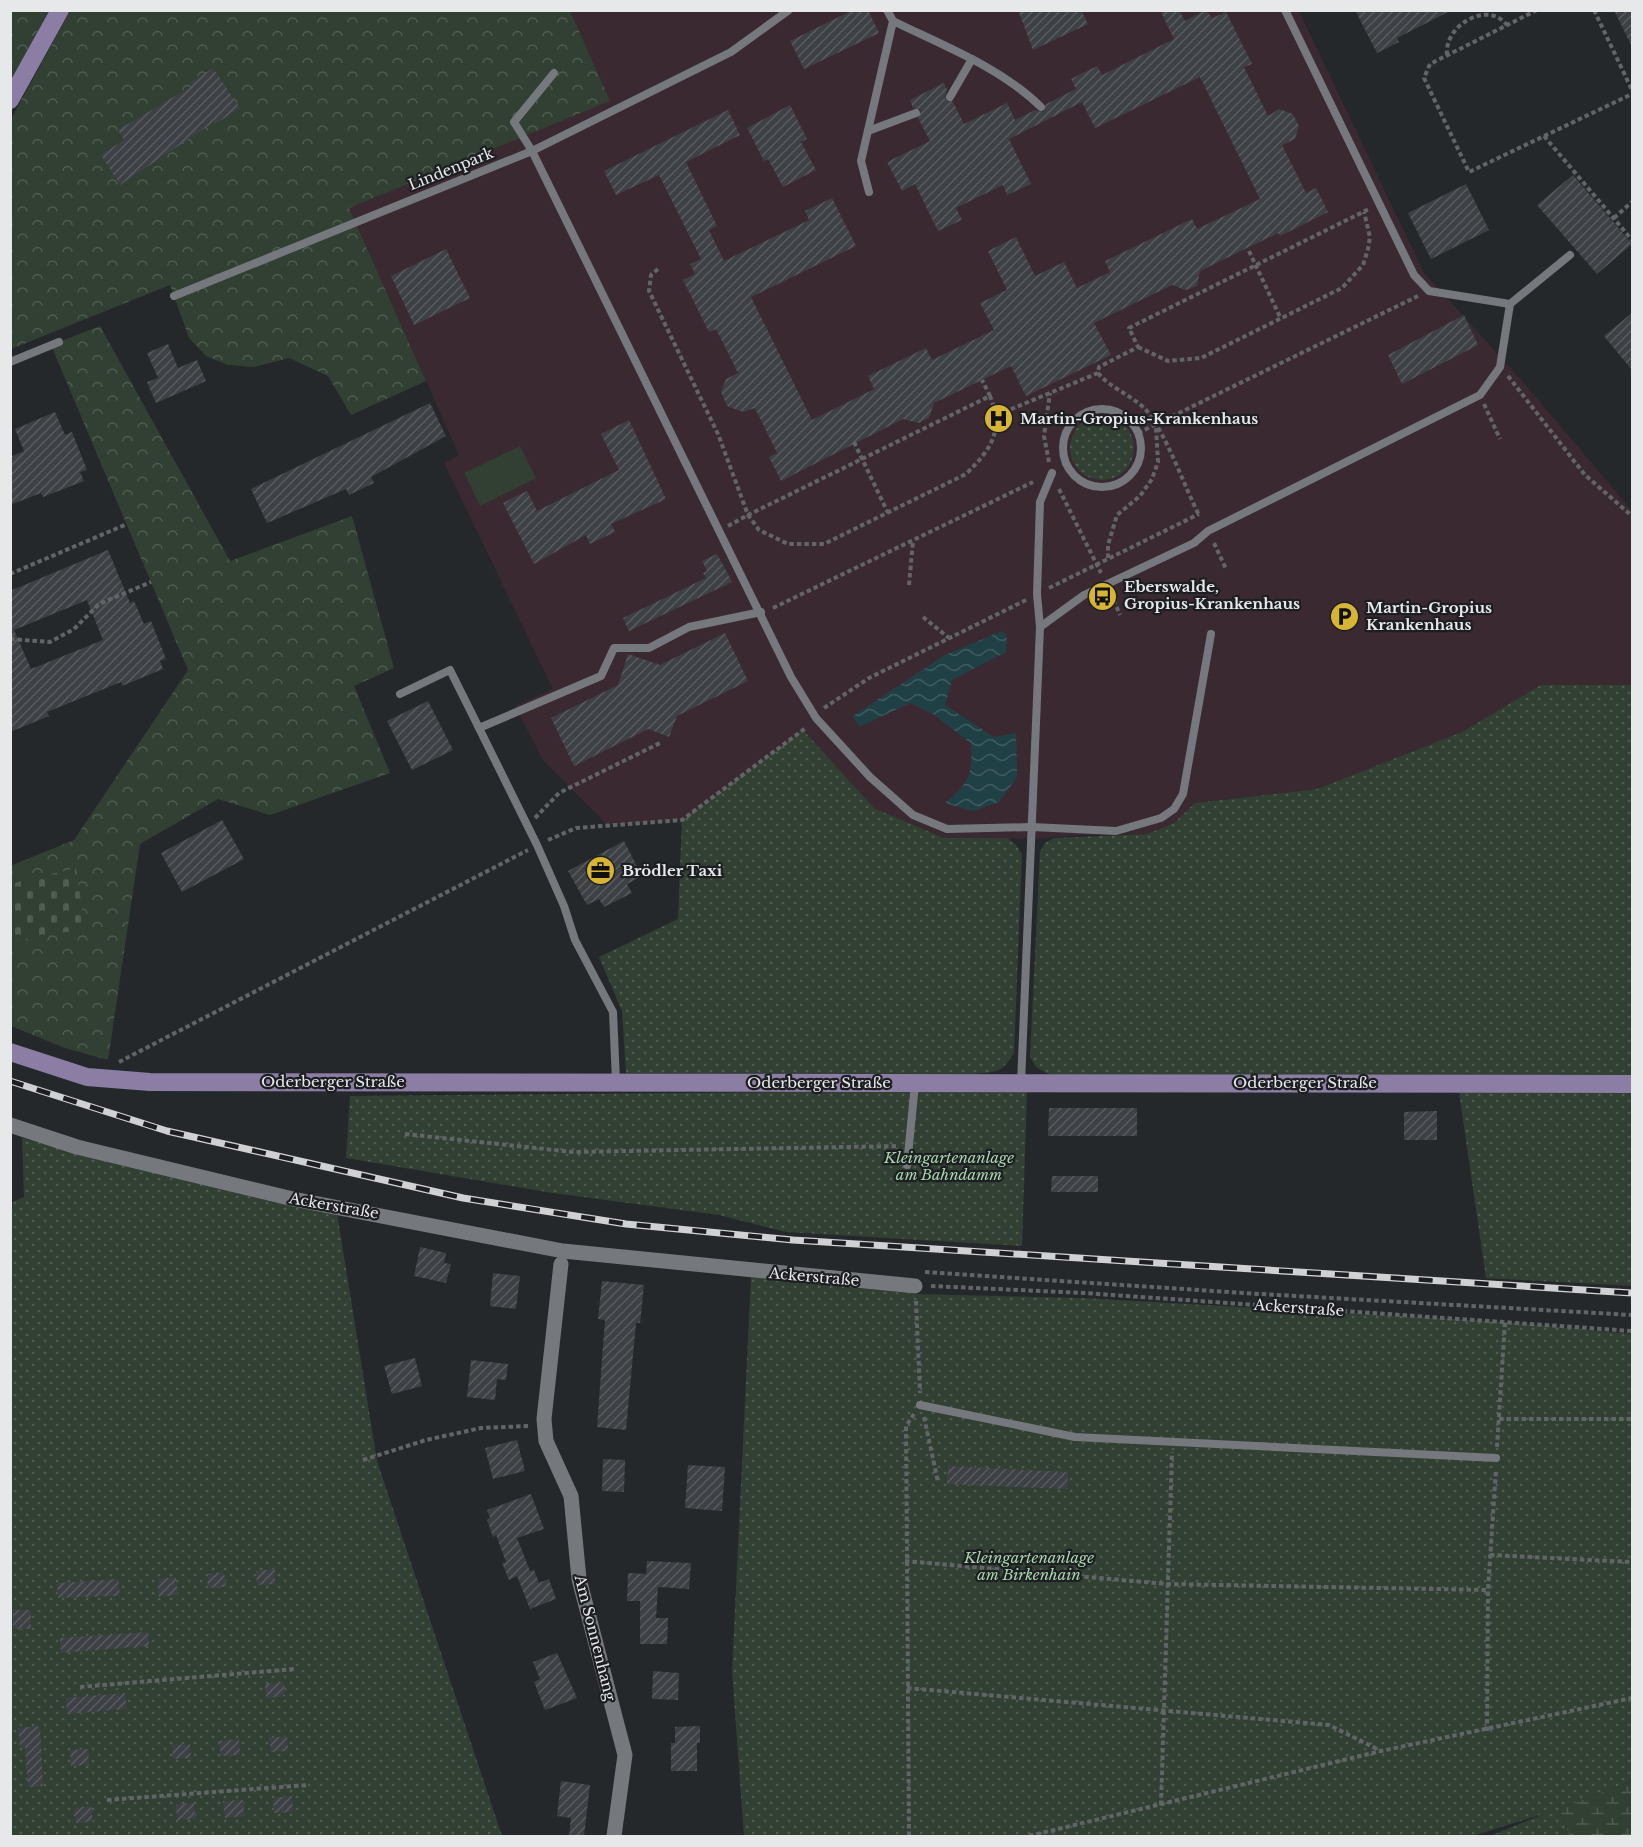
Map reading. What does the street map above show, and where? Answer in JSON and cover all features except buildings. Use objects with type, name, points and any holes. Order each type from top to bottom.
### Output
[{"type":"main road","points":[[10,100],[60,10]]},
{"type":"main road","name":"Oderberger Straße","points":[[10,1052],[87,1077],[150,1082],[1632,1084]]},
{"type":"street","name":"Ackerstraße","points":[[10,1125],[77,1147],[278,1196],[563,1251],[915,1278]]},
{"type":"street","name":"Am Sonnenhang","points":[[561,1264],[544,1425],[546,1441],[571,1496],[579,1579],[625,1755],[614,1836]]},
{"type":"lane","name":"Lindenpark","points":[[174,296],[532,151],[731,52],[789,10]]},
{"type":"lane","points":[[887,10],[893,21],[972,59],[1021,87],[1041,106]]},
{"type":"lane","points":[[1285,10],[1414,275],[1429,291],[1510,304]]},
{"type":"lane","points":[[869,192],[861,161],[893,21]]},
{"type":"lane","points":[[950,97],[972,59]]},
{"type":"lane","points":[[554,73],[514,122],[532,151],[791,678],[816,718],[870,777],[913,815],[947,829],[1032,828],[1116,831],[1161,818],[1174,809],[1183,794],[1211,634]]},
{"type":"lane","points":[[868,131],[916,113]]},
{"type":"lane","points":[[1040,627],[1084,595],[1106,583],[1194,543],[1208,531],[1480,395],[1500,367],[1510,304],[1570,255]]},
{"type":"lane","points":[[10,362],[59,342]]},
{"type":"lane","points":[[1104,409],[1120,414],[1131,422],[1138,433],[1142,449],[1139,462],[1130,476],[1116,485],[1096,488],[1084,483],[1073,475],[1065,461],[1063,444],[1066,432],[1077,418],[1091,411],[1104,409]]},
{"type":"lane","points":[[1021,1083],[1040,627],[1037,594],[1040,502],[1052,473]]},
{"type":"lane","points":[[479,728],[601,676],[614,648],[649,648],[689,627],[760,612]]},
{"type":"lane","points":[[399,694],[450,670],[528,825],[564,906],[575,940],[613,1012],[616,1083]]},
{"type":"lane","points":[[907,1165],[915,1083]]},
{"type":"lane","points":[[920,1405],[1075,1437],[1497,1458]]},
{"type":"path","points":[[1537,10],[1430,64],[1424,78],[1469,172],[1632,92],[1594,10]]},
{"type":"path","points":[[1447,55],[1446,47],[1452,31],[1468,19],[1486,14],[1499,17],[1507,25]]},
{"type":"path","points":[[1544,136],[1632,240]]},
{"type":"path","points":[[1614,218],[1632,202]]},
{"type":"path","points":[[1364,212],[1370,237],[1365,257],[1358,271],[1342,288],[1190,361],[1158,358],[1138,347],[1129,328],[1380,204]]},
{"type":"path","points":[[1249,251],[1281,319]]},
{"type":"path","points":[[658,269],[651,275],[649,291],[718,434],[748,515],[759,530],[788,544],[824,544],[966,474],[981,459],[994,437],[998,416],[982,380]]},
{"type":"path","points":[[1138,433],[1429,291]]},
{"type":"path","points":[[1138,347],[1099,367],[1098,373],[1104,381],[1116,386],[1146,410],[1226,569]]},
{"type":"path","points":[[1500,367],[1585,475],[1632,516]]},
{"type":"path","points":[[998,416],[1098,373]]},
{"type":"path","points":[[1050,393],[1044,436],[1052,473],[1120,615]]},
{"type":"path","points":[[1480,395],[1500,439]]},
{"type":"path","points":[[719,531],[990,396]]},
{"type":"path","points":[[1108,558],[1108,545],[1117,515],[1140,496],[1152,479],[1158,462],[1155,424]]},
{"type":"path","points":[[854,442],[888,513]]},
{"type":"path","points":[[760,612],[783,605],[1052,473]]},
{"type":"path","points":[[111,1065],[118,1064],[537,845],[576,828],[682,820],[816,718],[823,708],[869,678],[1198,514]]},
{"type":"path","points":[[10,574],[127,524]]},
{"type":"path","points":[[909,585],[914,541]]},
{"type":"path","points":[[10,639],[50,642],[74,629],[99,604],[151,582]]},
{"type":"path","points":[[923,617],[949,638]]},
{"type":"path","points":[[528,825],[559,793],[662,742]]},
{"type":"path","points":[[405,1134],[573,1152],[909,1145]]},
{"type":"path","points":[[938,1482],[928,1428],[920,1405],[915,1278],[1632,1315]]},
{"type":"path","name":"Ackerstraße","points":[[915,1278],[1084,1293],[1632,1331]]},
{"type":"path","points":[[1487,1731],[1488,1590],[1505,1322]]},
{"type":"path","points":[[909,1836],[905,1561],[906,1426],[920,1405]]},
{"type":"path","points":[[1499,1419],[1632,1419]]},
{"type":"path","points":[[363,1460],[426,1440],[481,1428],[544,1425]]},
{"type":"path","points":[[1161,1805],[1173,1441]]},
{"type":"path","points":[[1490,1555],[1632,1562]]},
{"type":"path","points":[[905,1561],[1167,1584],[1488,1590]]},
{"type":"path","points":[[80,1686],[294,1669]]},
{"type":"path","points":[[907,1688],[1329,1725],[1381,1751]]},
{"type":"path","points":[[1029,1836],[1381,1751],[1487,1731],[1632,1698]]},
{"type":"path","points":[[106,1800],[308,1785]]},
{"type":"shaded area","name":"Martin-Gropius-Krankenhaus","points":[[570,11],[1299,11],[1424,273],[1523,382],[1632,511],[1632,685],[1541,685],[1462,732],[1317,789],[1195,803],[1174,823],[1147,834],[1077,835],[1032,839],[944,838],[874,808],[803,731],[682,820],[607,825],[543,760],[515,706],[553,689],[444,463],[459,455],[349,208],[609,101]]},
{"type":"green space","points":[[11,11],[49,11],[11,81]]},
{"type":"green space","points":[[70,11],[570,11],[610,101],[349,208],[426,381],[351,415],[328,376],[289,358],[254,367],[228,365],[206,356],[189,338],[170,285],[11,349],[11,119]]},
{"type":"green space","points":[[100,326],[230,561],[352,516],[394,668],[354,686],[390,773],[270,815],[218,799],[140,844],[108,1060],[65,1048],[11,1026],[10,866],[74,840],[188,670],[51,345]]},
{"type":"green space","points":[[1102,416],[1114,418],[1125,425],[1132,436],[1134,448],[1132,460],[1125,471],[1114,478],[1102,480],[1090,478],[1079,471],[1072,460],[1070,448],[1072,436],[1079,425],[1090,418]]},
{"type":"green space","points":[[520,446],[536,478],[480,506],[464,473]]},
{"type":"green space","points":[[1541,685],[1632,685],[1632,1076],[1054,1077],[1036,1067],[1030,1057],[1040,852],[1045,843],[1054,838],[1147,834],[1174,823],[1195,803],[1317,789],[1462,732]]},
{"type":"green space","points":[[803,730],[874,808],[944,838],[1007,838],[1022,854],[1014,1053],[1002,1068],[993,1072],[974,1074],[626,1073],[622,1011],[599,957],[678,919],[682,820]]},
{"type":"green space","points":[[76,868],[85,929],[11,941],[11,884]]},
{"type":"green space","points":[[1632,1091],[1632,1286],[1486,1278],[1459,1092]]},
{"type":"green space","name":"Kleingartenanlage am Bahndamm","points":[[1027,1092],[1022,1246],[786,1232],[719,1215],[553,1193],[346,1158],[350,1096]]},
{"type":"green space","points":[[22,1138],[276,1203],[337,1213],[377,1461],[502,1836],[11,1836],[10,1203],[24,1197]]},
{"type":"green space","name":"Kleingartenanlage am Birkenhain","points":[[751,1277],[915,1294],[1082,1298],[1505,1322],[1632,1334],[1632,1781],[1559,1809],[1570,1836],[1490,1836],[1546,1813],[1473,1836],[744,1836],[732,1671]]},
{"type":"green space","points":[[1632,1781],[1632,1836],[1570,1836],[1559,1809]]},
{"type":"water","points":[[1002,631],[1007,636],[1006,652],[952,680],[945,705],[994,737],[1016,733],[1017,777],[999,802],[973,811],[945,803],[968,778],[971,743],[933,714],[910,703],[859,727],[853,716],[945,655]]},
{"type":"railway","points":[[10,1081],[167,1131],[463,1198],[626,1224],[793,1240],[1632,1293]]},
{"type":"place","name":"Martin-Gropius-Krankenhaus","points":[[999,419]]},
{"type":"place","name":"Eberswalde, Gropius-Krankenhaus","points":[[1103,596]]},
{"type":"place","name":"Martin-Gropius Krankenhaus","points":[[1345,617]]},
{"type":"place","name":"Brödler Taxi","points":[[601,871]]}]
